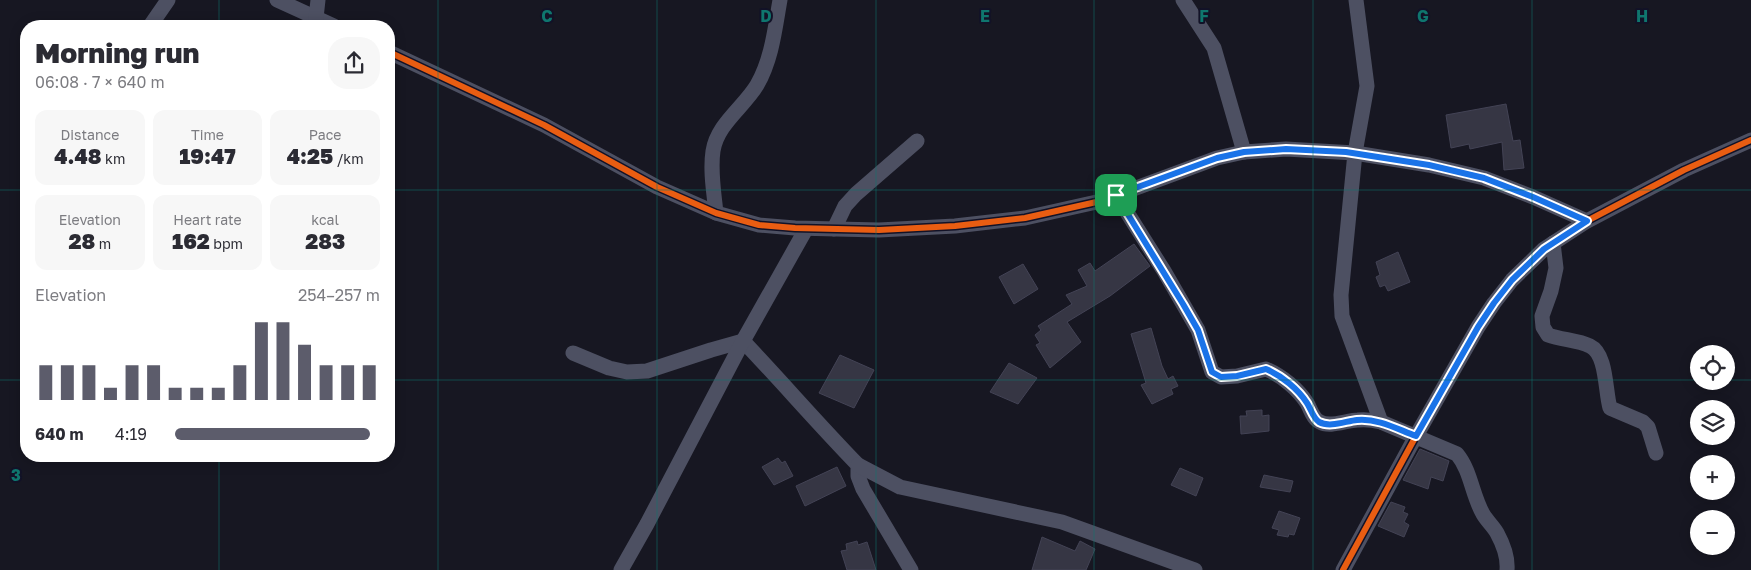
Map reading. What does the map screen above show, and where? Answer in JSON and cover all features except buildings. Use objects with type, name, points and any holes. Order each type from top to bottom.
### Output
[{"type":"street","points":[[154,20],[168,0]]},
{"type":"street","points":[[277,0],[320,20]]},
{"type":"street","points":[[316,18],[318,0]]},
{"type":"street","points":[[716,213],[713,150],[720,132],[756,86],[767,66],[780,0]]},
{"type":"street","points":[[1183,0],[1214,48],[1244,152]]},
{"type":"street","points":[[1356,0],[1368,86],[1355,153],[1342,277],[1342,316],[1381,422]]},
{"type":"street","points":[[395,55],[544,125],[657,187],[716,213],[759,225],[806,229],[879,230],[955,226],[1025,218],[1101,201],[1217,158],[1244,152],[1286,149],[1355,153],[1429,165],[1484,178],[1587,221]]},
{"type":"street","points":[[1343,570],[1478,327],[1512,280],[1544,249],[1587,221],[1684,170],[1751,140]]},
{"type":"street","points":[[834,229],[846,206],[856,194],[917,141]]},
{"type":"street","points":[[1116,195],[1164,271],[1198,330],[1212,372],[1221,377],[1237,376],[1266,369],[1284,379],[1306,402],[1315,418],[1321,423],[1328,424],[1358,420],[1381,422],[1457,454],[1465,463],[1483,514],[1497,534],[1508,560],[1507,570]]},
{"type":"street","points":[[621,570],[743,341],[806,229]]},
{"type":"street","points":[[1553,243],[1556,268],[1551,291],[1542,316],[1543,327],[1548,335],[1590,346],[1598,351],[1602,360],[1610,408],[1644,422],[1648,427],[1656,452]]},
{"type":"street","points":[[573,352],[609,368],[627,372],[647,371],[743,341]]},
{"type":"street","points":[[743,341],[858,466],[900,487],[1062,522],[1195,570]]},
{"type":"street","points":[[858,466],[858,476],[863,489],[911,570]]},
{"type":"cycle path","points":[[395,55],[544,125],[657,187],[716,213],[759,225],[879,230],[955,226],[1025,218],[1101,201],[1217,158],[1244,152],[1286,149],[1355,153],[1429,165],[1484,178],[1587,221]]},
{"type":"cycle path","points":[[1343,570],[1478,327],[1512,280],[1544,249],[1587,221],[1684,170],[1751,140]]},
{"type":"route","points":[[1286,149],[1346,152],[1429,165],[1484,178],[1587,221],[1544,249],[1512,280],[1478,327],[1416,436],[1371,420],[1321,423],[1315,418],[1306,402],[1284,379],[1266,369],[1237,376],[1221,377],[1212,372],[1198,330],[1164,271],[1116,195],[1217,158],[1244,152],[1286,149]]}]
